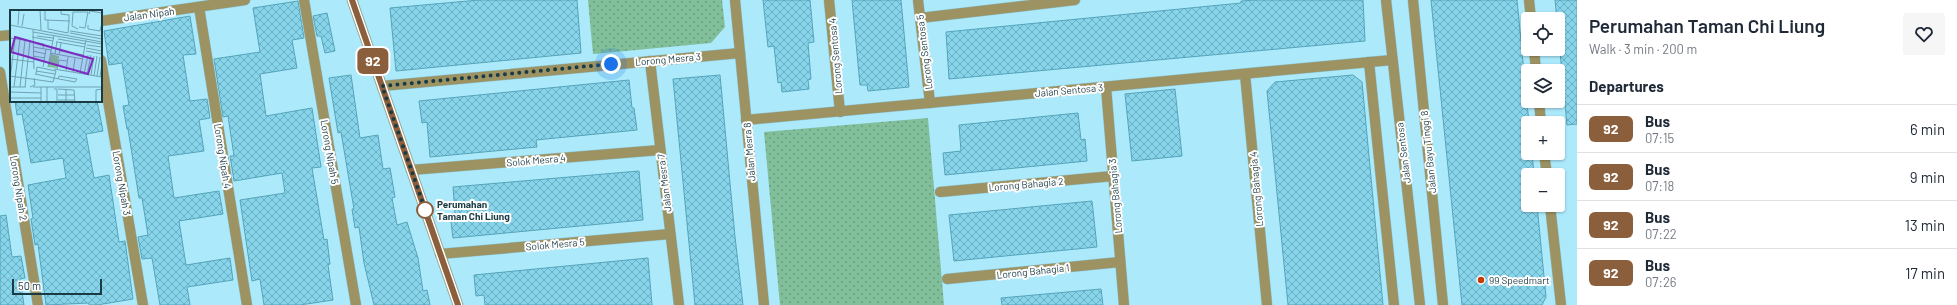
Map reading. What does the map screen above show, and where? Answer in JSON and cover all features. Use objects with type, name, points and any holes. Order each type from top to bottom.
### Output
[{"type":"street","name":"Jalan Nipah","points":[[102,21],[246,0]]},
{"type":"street","name":"Lorong Nipah 5","points":[[304,0],[356,305]]},
{"type":"street","points":[[352,0],[458,305]]},
{"type":"street","name":"Jalan Mesra 8","points":[[735,0],[764,305]]},
{"type":"street","name":"Lorong Sentosa 4","points":[[829,0],[840,112]]},
{"type":"street","name":"Lorong Sentosa 5","points":[[918,0],[930,103]]},
{"type":"street","points":[[920,18],[995,5],[1075,0]]},
{"type":"street","name":"Jalan Sentosa","points":[[1386,0],[1420,305]]},
{"type":"street","name":"Jalan Bayu Tinggi 8","points":[[1413,0],[1443,305]]},
{"type":"street","points":[[1529,0],[1530,12]]},
{"type":"street","name":"Lorong Nipah 4","points":[[199,7],[247,305]]},
{"type":"street","points":[[0,36],[10,35]]},
{"type":"street","name":"Lorong Mesra 3","points":[[382,86],[740,53]]},
{"type":"street","name":"Jalan Sentosa 3","points":[[746,120],[1392,60]]},
{"type":"street","name":"Jalan Mesra 7","points":[[650,61],[679,305]]},
{"type":"street","points":[[1369,62],[1394,305]]},
{"type":"street","name":"Lorong Nipah 3","points":[[102,66],[143,305]]},
{"type":"street","name":"Lorong Nipah 2","points":[[0,72],[38,305]]},
{"type":"street","name":"Lorong Bahagia 4","points":[[1245,74],[1267,305]]},
{"type":"street","name":"Lorong Bahagia 3","points":[[1106,87],[1124,305]]},
{"type":"street","name":"Solok Mesra 4","points":[[411,170],[660,150]]},
{"type":"street","name":"Lorong Bahagia 2","points":[[940,192],[1113,176]]},
{"type":"street","points":[[1551,212],[1560,305]]},
{"type":"street","name":"Solok Mesra 5","points":[[440,254],[670,234]]},
{"type":"street","name":"Lorong Bahagia 1","points":[[947,279],[1120,262]]},
{"type":"green space","points":[[588,0],[722,0],[725,27],[711,43],[593,54]]},
{"type":"green space","points":[[928,118],[944,305],[780,305],[764,132]]},
{"type":"building","points":[[479,0],[577,0],[581,53],[396,71],[390,8]]},
{"type":"building","points":[[763,0],[810,0],[814,42],[808,43],[811,79],[808,80],[809,89],[782,92],[781,82],[778,83],[774,46],[768,47]]},
{"type":"building","points":[[852,0],[901,0],[909,87],[868,91],[867,85],[860,85]]},
{"type":"building","points":[[1363,0],[1365,41],[949,79],[946,32],[1241,3],[1241,1]]},
{"type":"building","points":[[1431,0],[1517,0],[1521,56],[1522,56],[1523,64],[1521,64],[1521,108],[1528,108],[1528,116],[1521,116],[1521,160],[1533,160],[1533,168],[1521,168],[1521,212],[1538,212],[1546,297],[1542,305],[1462,305]]},
{"type":"building","points":[[1555,0],[1577,0],[1577,124],[1567,125],[1565,104],[1565,64],[1561,64],[1560,56],[1565,56],[1565,12],[1556,12]]},
{"type":"building","points":[[298,1],[304,38],[292,40],[297,68],[260,74],[266,116],[312,108],[321,167],[312,168],[324,240],[327,239],[330,264],[328,265],[333,300],[300,305],[264,305],[260,279],[252,281],[240,200],[285,193],[282,173],[234,181],[230,156],[234,156],[228,116],[223,117],[214,59],[260,52],[253,8]]},
{"type":"building","points":[[327,13],[335,51],[325,53],[321,36],[317,36],[313,16]]},
{"type":"building","points":[[190,16],[196,54],[183,55],[190,101],[207,99],[210,118],[199,120],[204,151],[168,156],[174,198],[219,191],[223,214],[179,221],[186,265],[230,258],[233,280],[187,287],[190,305],[160,305],[152,258],[142,259],[138,237],[148,235],[142,198],[139,198],[123,106],[129,105],[122,63],[109,65],[104,31]]},
{"type":"building","points":[[351,75],[360,138],[378,135],[383,169],[390,168],[395,197],[392,198],[397,225],[407,222],[418,258],[423,291],[427,290],[430,305],[374,305],[364,263],[359,227],[355,228],[352,209],[354,209],[341,132],[338,133],[329,78]]},
{"type":"building","points":[[720,75],[743,305],[695,305],[673,79]]},
{"type":"building","points":[[1353,75],[1362,82],[1383,305],[1288,305],[1267,91],[1275,82]]},
{"type":"building","points":[[629,80],[632,108],[634,108],[637,130],[536,140],[537,147],[430,157],[427,122],[422,123],[419,101]]},
{"type":"building","points":[[1175,89],[1182,156],[1132,161],[1125,94]]},
{"type":"building","points":[[15,102],[97,102],[103,131],[86,134],[94,178],[109,175],[119,242],[125,241],[133,299],[97,305],[89,305],[89,303],[46,305],[38,244],[35,245],[31,219],[33,218],[28,185],[66,178],[63,158],[31,163],[22,114],[17,115]]},
{"type":"building","points":[[1078,113],[1081,140],[1085,139],[1087,161],[945,175],[943,153],[961,151],[959,125]]},
{"type":"building","points":[[639,171],[643,220],[453,238],[450,214],[455,213],[453,187]]},
{"type":"building","points":[[1092,201],[1097,247],[954,261],[949,215]]},
{"type":"building","points":[[6,215],[12,257],[21,256],[25,278],[20,279],[24,305],[0,305],[0,216]]},
{"type":"building","points":[[648,258],[652,305],[485,305],[484,295],[476,296],[474,275]]},
{"type":"building","points":[[1101,289],[1103,305],[1002,305],[1001,298]]},
{"type":"bus line","name":"92","points":[[352,0],[458,305]]},
{"type":"place","name":"Perumahan Taman Chi Liung","points":[[425,210]]},
{"type":"place","name":"99 Speedmart","points":[[1481,280]]},
{"type":"route","points":[[425,210],[426,212],[382,86],[611,64]]}]
